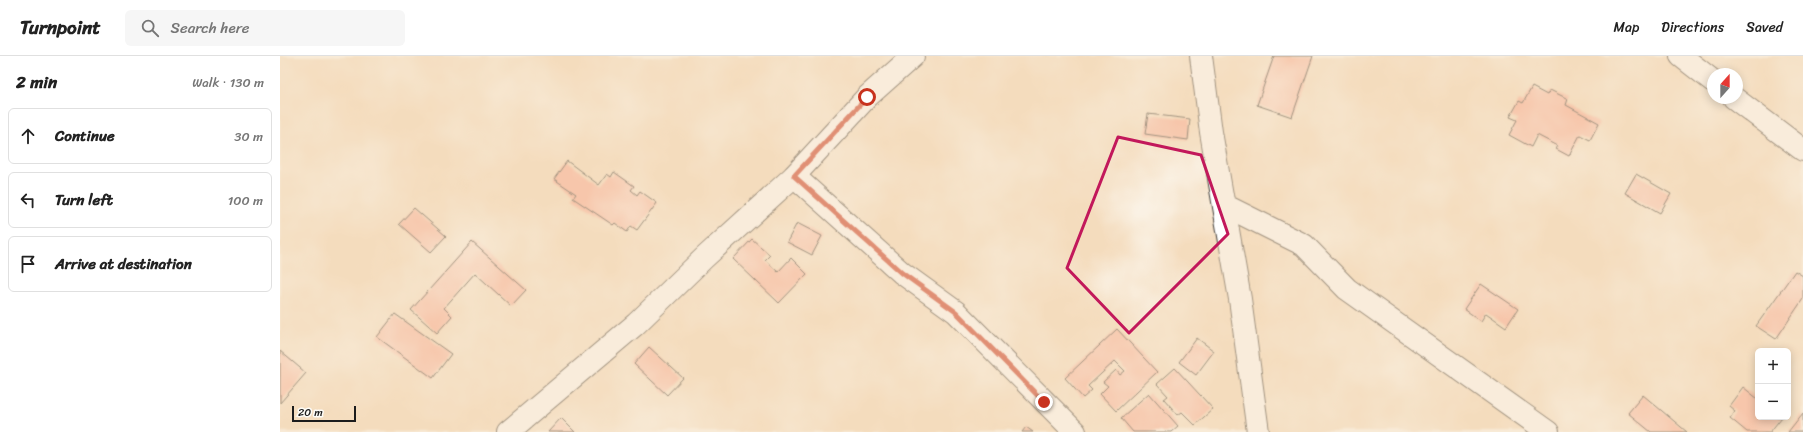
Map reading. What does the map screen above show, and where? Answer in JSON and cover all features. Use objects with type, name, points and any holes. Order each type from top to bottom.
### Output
[{"type":"street","points":[[508,432],[636,324],[704,258],[794,176],[867,97],[913,56]]},
{"type":"street","points":[[1201,56],[1240,299],[1258,432]]},
{"type":"street","points":[[1681,56],[1707,76]]},
{"type":"street","points":[[1742,104],[1803,150]]},
{"type":"street","points":[[794,176],[902,273],[956,312],[1075,432]]},
{"type":"street","points":[[1224,205],[1304,245],[1347,289],[1548,432]]},
{"type":"highlighted area","points":[[1118,137],[1201,155],[1228,234],[1129,333],[1067,268]]},
{"type":"building","points":[[1274,56],[1313,56],[1292,117],[1257,105]]},
{"type":"building","points":[[1532,87],[1547,95],[1550,90],[1568,99],[1566,105],[1599,123],[1590,140],[1580,135],[1569,156],[1556,149],[1558,146],[1537,135],[1531,147],[1509,135],[1517,120],[1510,117],[1519,101],[1523,103]]},
{"type":"building","points":[[1148,114],[1190,119],[1188,140],[1145,134]]},
{"type":"building","points":[[567,161],[599,185],[607,174],[611,177],[614,172],[634,186],[631,190],[637,195],[640,191],[657,203],[637,230],[631,226],[627,232],[615,223],[613,225],[573,198],[576,194],[554,179]]},
{"type":"building","points":[[1636,174],[1671,194],[1660,213],[1625,193]]},
{"type":"building","points":[[414,208],[446,236],[431,252],[399,224]]},
{"type":"building","points":[[797,223],[822,236],[812,255],[787,242]]},
{"type":"building","points":[[752,239],[770,255],[765,260],[778,272],[791,258],[807,274],[779,303],[733,259]]},
{"type":"building","points":[[472,242],[526,290],[511,306],[475,273],[444,308],[452,316],[437,333],[411,310]]},
{"type":"building","points":[[1795,271],[1803,276],[1803,299],[1776,339],[1756,326]]},
{"type":"building","points":[[1481,284],[1518,309],[1506,327],[1486,313],[1481,321],[1464,309]]},
{"type":"building","points":[[395,314],[451,354],[433,378],[377,337]]},
{"type":"building","points":[[1117,329],[1157,372],[1116,411],[1100,394],[1108,386],[1103,382],[1116,370],[1120,375],[1125,371],[1115,361],[1088,386],[1092,390],[1083,398],[1065,378]]},
{"type":"building","points":[[1197,338],[1214,351],[1196,375],[1179,362]]},
{"type":"building","points":[[649,347],[683,378],[667,395],[634,364]]},
{"type":"building","points":[[280,351],[306,373],[280,403]]},
{"type":"building","points":[[1175,368],[1213,409],[1195,425],[1182,412],[1178,415],[1164,399],[1168,396],[1157,384]]},
{"type":"building","points":[[1743,387],[1755,397],[1755,420],[1780,420],[1770,432],[1747,432],[1730,418],[1735,411],[1729,406]]},
{"type":"building","points":[[1149,393],[1178,426],[1171,432],[1133,432],[1121,418]]},
{"type":"building","points":[[1643,395],[1687,432],[1651,432],[1628,413]]},
{"type":"building","points":[[1803,413],[1803,432],[1788,432]]},
{"type":"building","points":[[561,418],[575,432],[548,432]]},
{"type":"building","points":[[1026,427],[1033,432],[1022,432]]},
{"type":"route","points":[[867,97],[794,176],[902,273],[956,312],[1044,402]]}]
